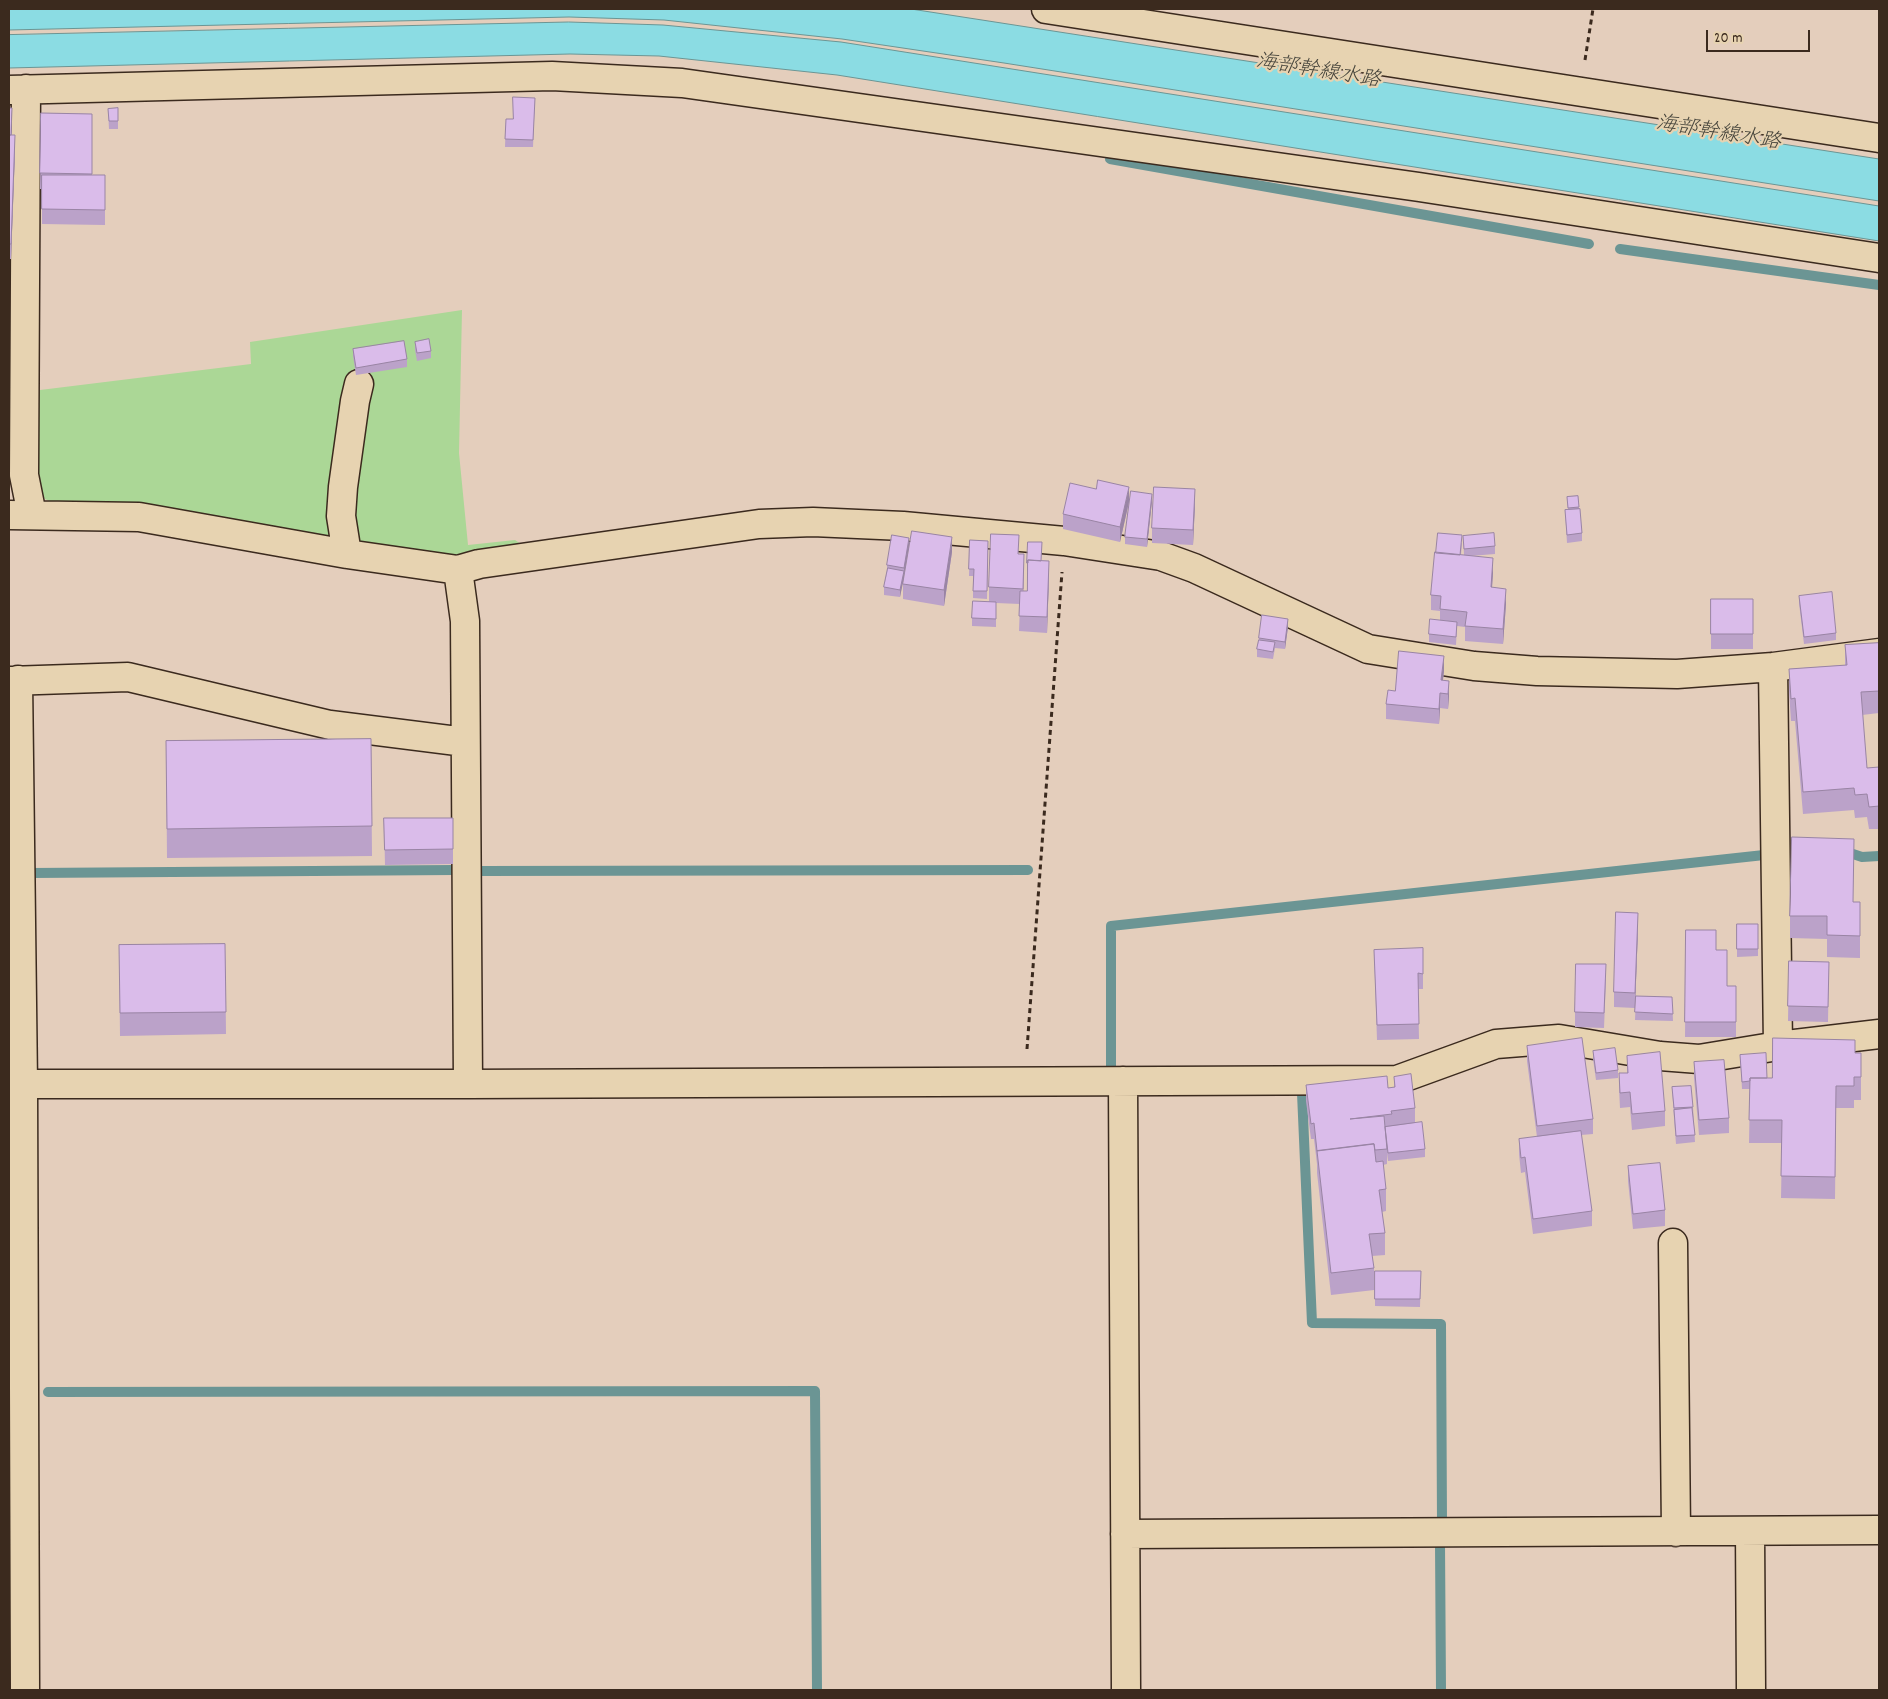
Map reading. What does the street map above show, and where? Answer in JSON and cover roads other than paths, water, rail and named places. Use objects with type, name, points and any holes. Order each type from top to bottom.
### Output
[{"type":"street","points":[[1046,9],[1879,138]]},
{"type":"street","points":[[1879,258],[1419,186],[682,83],[552,76],[18,90],[24,475],[20,515],[139,517],[347,554],[458,570],[479,564],[759,524],[813,522],[902,526],[1064,542],[1161,556],[1194,568],[1368,649],[1474,666],[1537,671],[1677,674],[1773,668],[1879,653]]},
{"type":"street","points":[[347,554],[341,516],[343,487],[359,384]]},
{"type":"street","points":[[458,570],[465,621],[468,1084]]},
{"type":"street","points":[[1773,668],[1778,1046]]},
{"type":"street","points":[[25,1690],[16,1084],[14,680],[128,677],[330,725],[465,742]]},
{"type":"street","points":[[16,1084],[1397,1080],[1496,1044],[1560,1039],[1660,1056],[1699,1059],[1778,1046],[1879,1034]]},
{"type":"street","points":[[1124,1082],[1126,1690]]},
{"type":"street","points":[[1673,1243],[1676,1532]]},
{"type":"street","points":[[1125,1534],[1879,1530]]},
{"type":"street","points":[[1750,1531],[1750,1690]]},
{"type":"water","name":"海部幹線水路","points":[[9,9],[911,9],[1879,159],[1879,201],[1004,63],[842,39],[664,20],[569,17],[9,30]]},
{"type":"water","points":[[569,22],[663,25],[841,42],[1879,206],[1879,241],[837,75],[659,56],[570,54],[9,68],[9,35]]},
{"type":"waterway","points":[[1110,159],[1589,244]]},
{"type":"waterway","points":[[1620,249],[1879,285]]},
{"type":"waterway","points":[[1841,850],[1862,857],[1879,856]]},
{"type":"waterway","points":[[1111,1074],[1111,926],[1764,855]]},
{"type":"waterway","points":[[31,873],[454,870]]},
{"type":"waterway","points":[[482,871],[1028,870]]},
{"type":"waterway","points":[[1302,1093],[1312,1323],[1441,1324],[1442,1523]]},
{"type":"waterway","points":[[9,1278],[10,1689]]},
{"type":"waterway","points":[[48,1392],[815,1391],[817,1690]]},
{"type":"waterway","points":[[1440,1544],[1441,1690]]}]
